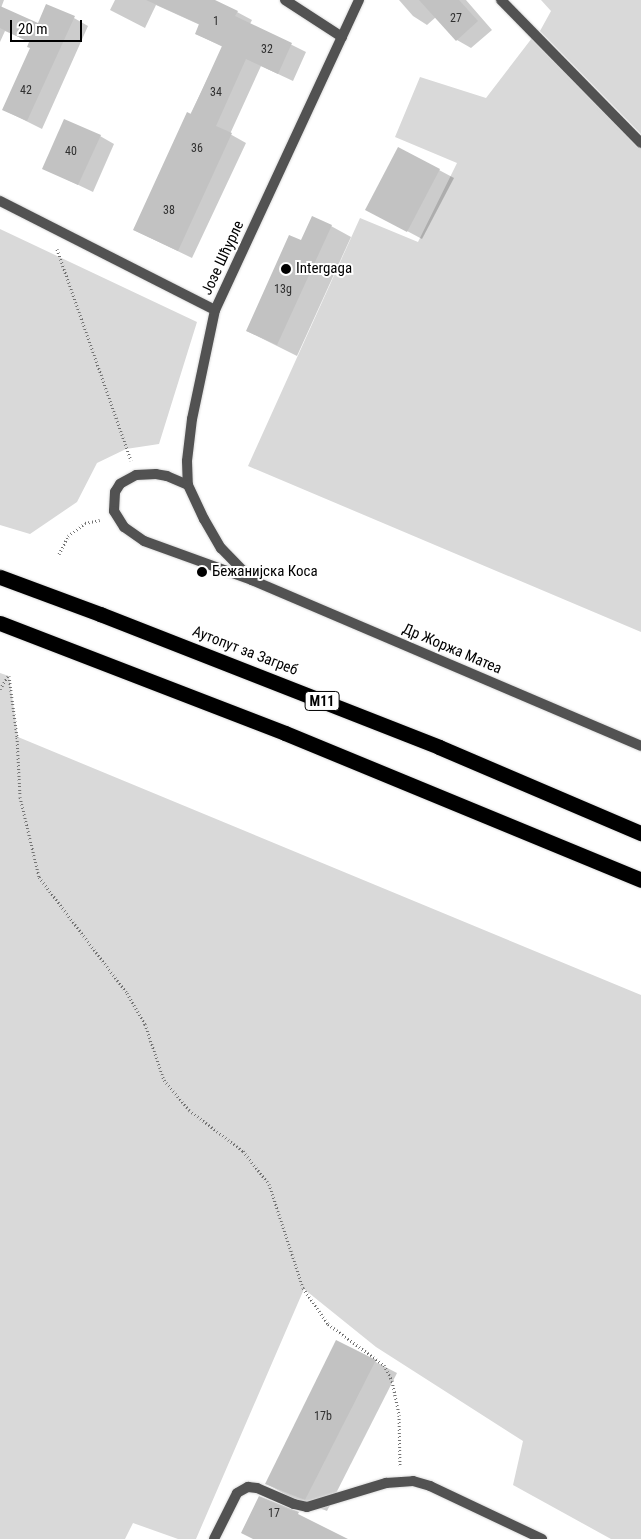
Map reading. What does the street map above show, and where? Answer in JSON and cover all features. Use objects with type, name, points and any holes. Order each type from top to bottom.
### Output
[{"type":"highway","name":"Аутопут за Загреб","points":[[0,577],[100,614],[429,744],[641,833]]},
{"type":"highway","points":[[0,623],[294,736],[641,880]]},
{"type":"street","points":[[285,0],[296,10],[342,37]]},
{"type":"street","name":"Јозе Шћурле","points":[[0,201],[215,310],[359,0]]},
{"type":"street","points":[[501,0],[641,143]]},
{"type":"street","points":[[215,310],[192,419],[187,461],[188,484],[204,519],[221,548],[252,580]]},
{"type":"street","points":[[116,516],[113,502],[115,492],[120,484],[136,475],[167,476],[188,484]]},
{"type":"street","name":"Др Жоржа Матеа","points":[[116,516],[124,527],[144,541],[252,580],[641,746]]},
{"type":"street","points":[[214,1539],[237,1493],[248,1487],[257,1488],[294,1504],[307,1507],[386,1483],[400,1481],[413,1481],[430,1486],[542,1539]]},
{"type":"path","points":[[50,226],[136,475]]},
{"type":"path","points":[[59,554],[68,536],[85,523],[116,516]]},
{"type":"path","points":[[0,688],[9,676],[18,737],[20,796],[39,877],[127,993],[145,1024],[164,1080],[189,1110],[243,1151],[269,1184],[303,1288],[328,1324],[384,1365],[392,1381],[399,1415],[400,1481]]},
{"type":"shaded area","points":[[541,0],[641,0],[641,134],[540,31],[551,11]]},
{"type":"shaded area","points":[[532,38],[641,147],[641,632],[248,466],[360,218],[418,242],[457,163],[395,137],[420,77],[486,98]]},
{"type":"shaded area","points":[[0,229],[197,322],[159,444],[126,449],[97,463],[77,502],[30,534],[0,525]]},
{"type":"shaded area","points":[[0,673],[9,676],[18,737],[641,995],[641,1539],[611,1539],[513,1485],[523,1441],[376,1347],[304,1289],[196,1539],[178,1539],[133,1523],[125,1539],[0,1539]]},
{"type":"building","points":[[146,0],[215,0],[238,11],[235,16],[292,43],[278,74],[246,59],[216,126],[232,133],[178,251],[133,230],[187,112],[191,114],[222,46],[195,34],[199,24]]},
{"type":"building","points":[[419,0],[459,0],[478,21],[456,41]]},
{"type":"building","points":[[46,4],[75,16],[27,121],[2,110],[30,48],[27,47],[29,42],[0,28],[0,6],[38,23]]},
{"type":"building","points":[[64,119],[101,135],[78,185],[42,169]]},
{"type":"building","points":[[398,147],[440,169],[407,232],[365,210]]},
{"type":"building","points":[[312,216],[332,225],[277,345],[246,331],[289,235],[301,240]]},
{"type":"building","points":[[336,1340],[376,1360],[305,1500],[265,1484]]},
{"type":"building","points":[[259,1496],[299,1512],[298,1514],[348,1539],[253,1539],[241,1533]]},
{"type":"place","name":"Intergaga","points":[[286,269]]},
{"type":"place","name":"Бежанијска Коса","points":[[202,572]]}]
